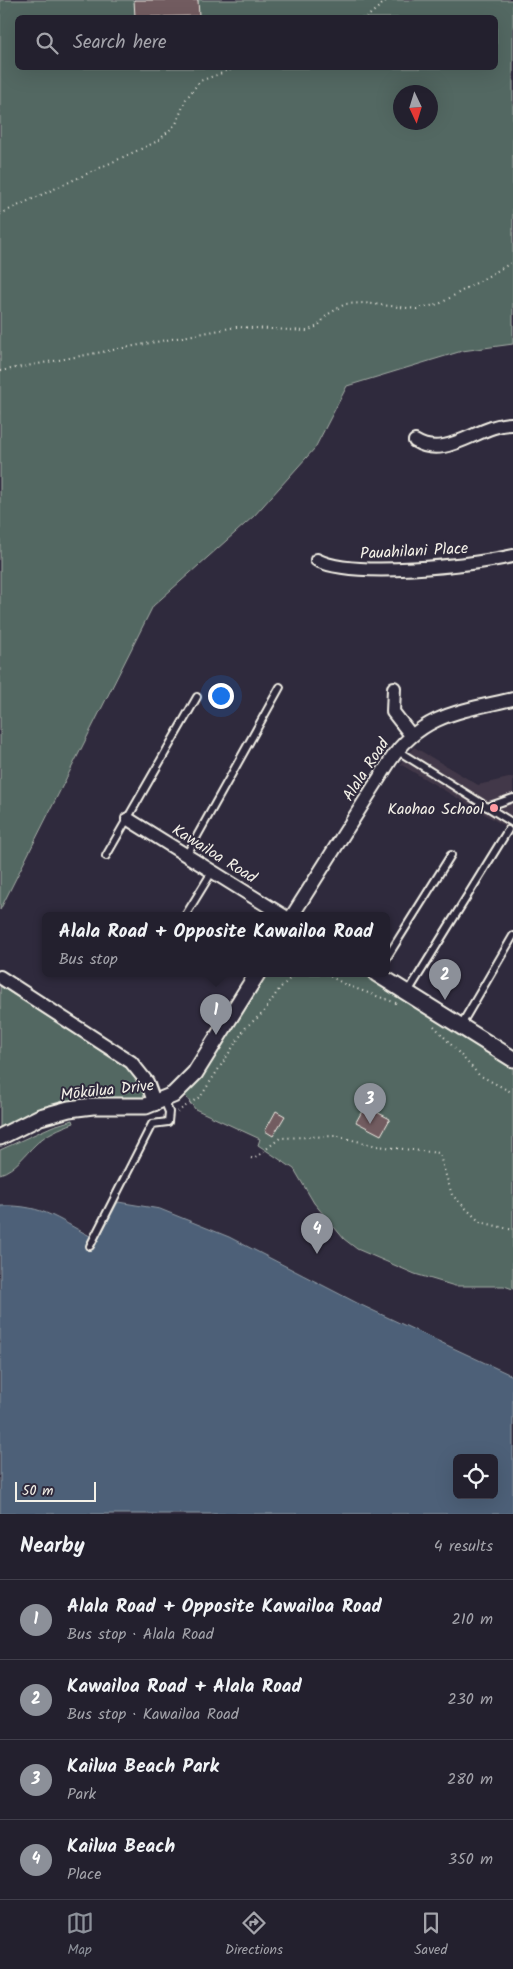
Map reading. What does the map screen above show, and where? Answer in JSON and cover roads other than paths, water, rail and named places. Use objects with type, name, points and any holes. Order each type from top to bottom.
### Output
[{"type":"street","points":[[415,441],[426,446],[443,447],[490,428],[513,424]]},
{"type":"street","name":"Pauahilani Place","points":[[317,560],[331,566],[350,569],[451,566],[513,556]]},
{"type":"street","points":[[394,688],[393,712],[411,735]]},
{"type":"street","name":"Alala Road","points":[[295,912],[397,750],[411,735],[426,724],[446,715],[513,699]]},
{"type":"street","name":"Kawailoa Road","points":[[128,820],[277,912]]},
{"type":"street","points":[[0,977],[131,1062],[163,1106],[182,1089],[195,1073],[255,977]]},
{"type":"street","points":[[380,977],[405,998],[461,1026],[513,1059]]},
{"type":"street","name":"Mōkūlua Drive","points":[[0,1137],[40,1118],[69,1109],[93,1106],[163,1106]]},
{"type":"lane","points":[[186,856],[280,687]]},
{"type":"lane","points":[[106,856],[197,697]]},
{"type":"lane","points":[[397,750],[513,823]]},
{"type":"lane","points":[[487,807],[513,798]]},
{"type":"lane","points":[[405,998],[508,830]]},
{"type":"lane","points":[[390,953],[451,855]]},
{"type":"lane","points":[[187,912],[212,872]]},
{"type":"lane","points":[[461,1026],[513,936]]},
{"type":"lane","points":[[90,1246],[152,1124],[168,1122],[163,1106]]},
{"type":"water","points":[[118,1202],[160,1209],[229,1237],[359,1304],[513,1376],[513,1514],[0,1514],[0,1206],[29,1208],[52,1216],[98,1240]]},
{"type":"place","name":"Kaohao School","points":[[494,808]]},
{"type":"place","name":"Kawailoa Road + Alala Road","points":[[445,1000]]},
{"type":"place","name":"Alala Road + Opposite Kawailoa Road","points":[[216,1035]]},
{"type":"place","name":"Kailua Beach Park","points":[[370,1124]]},
{"type":"place","name":"Kailua Beach","points":[[317,1254]]}]
